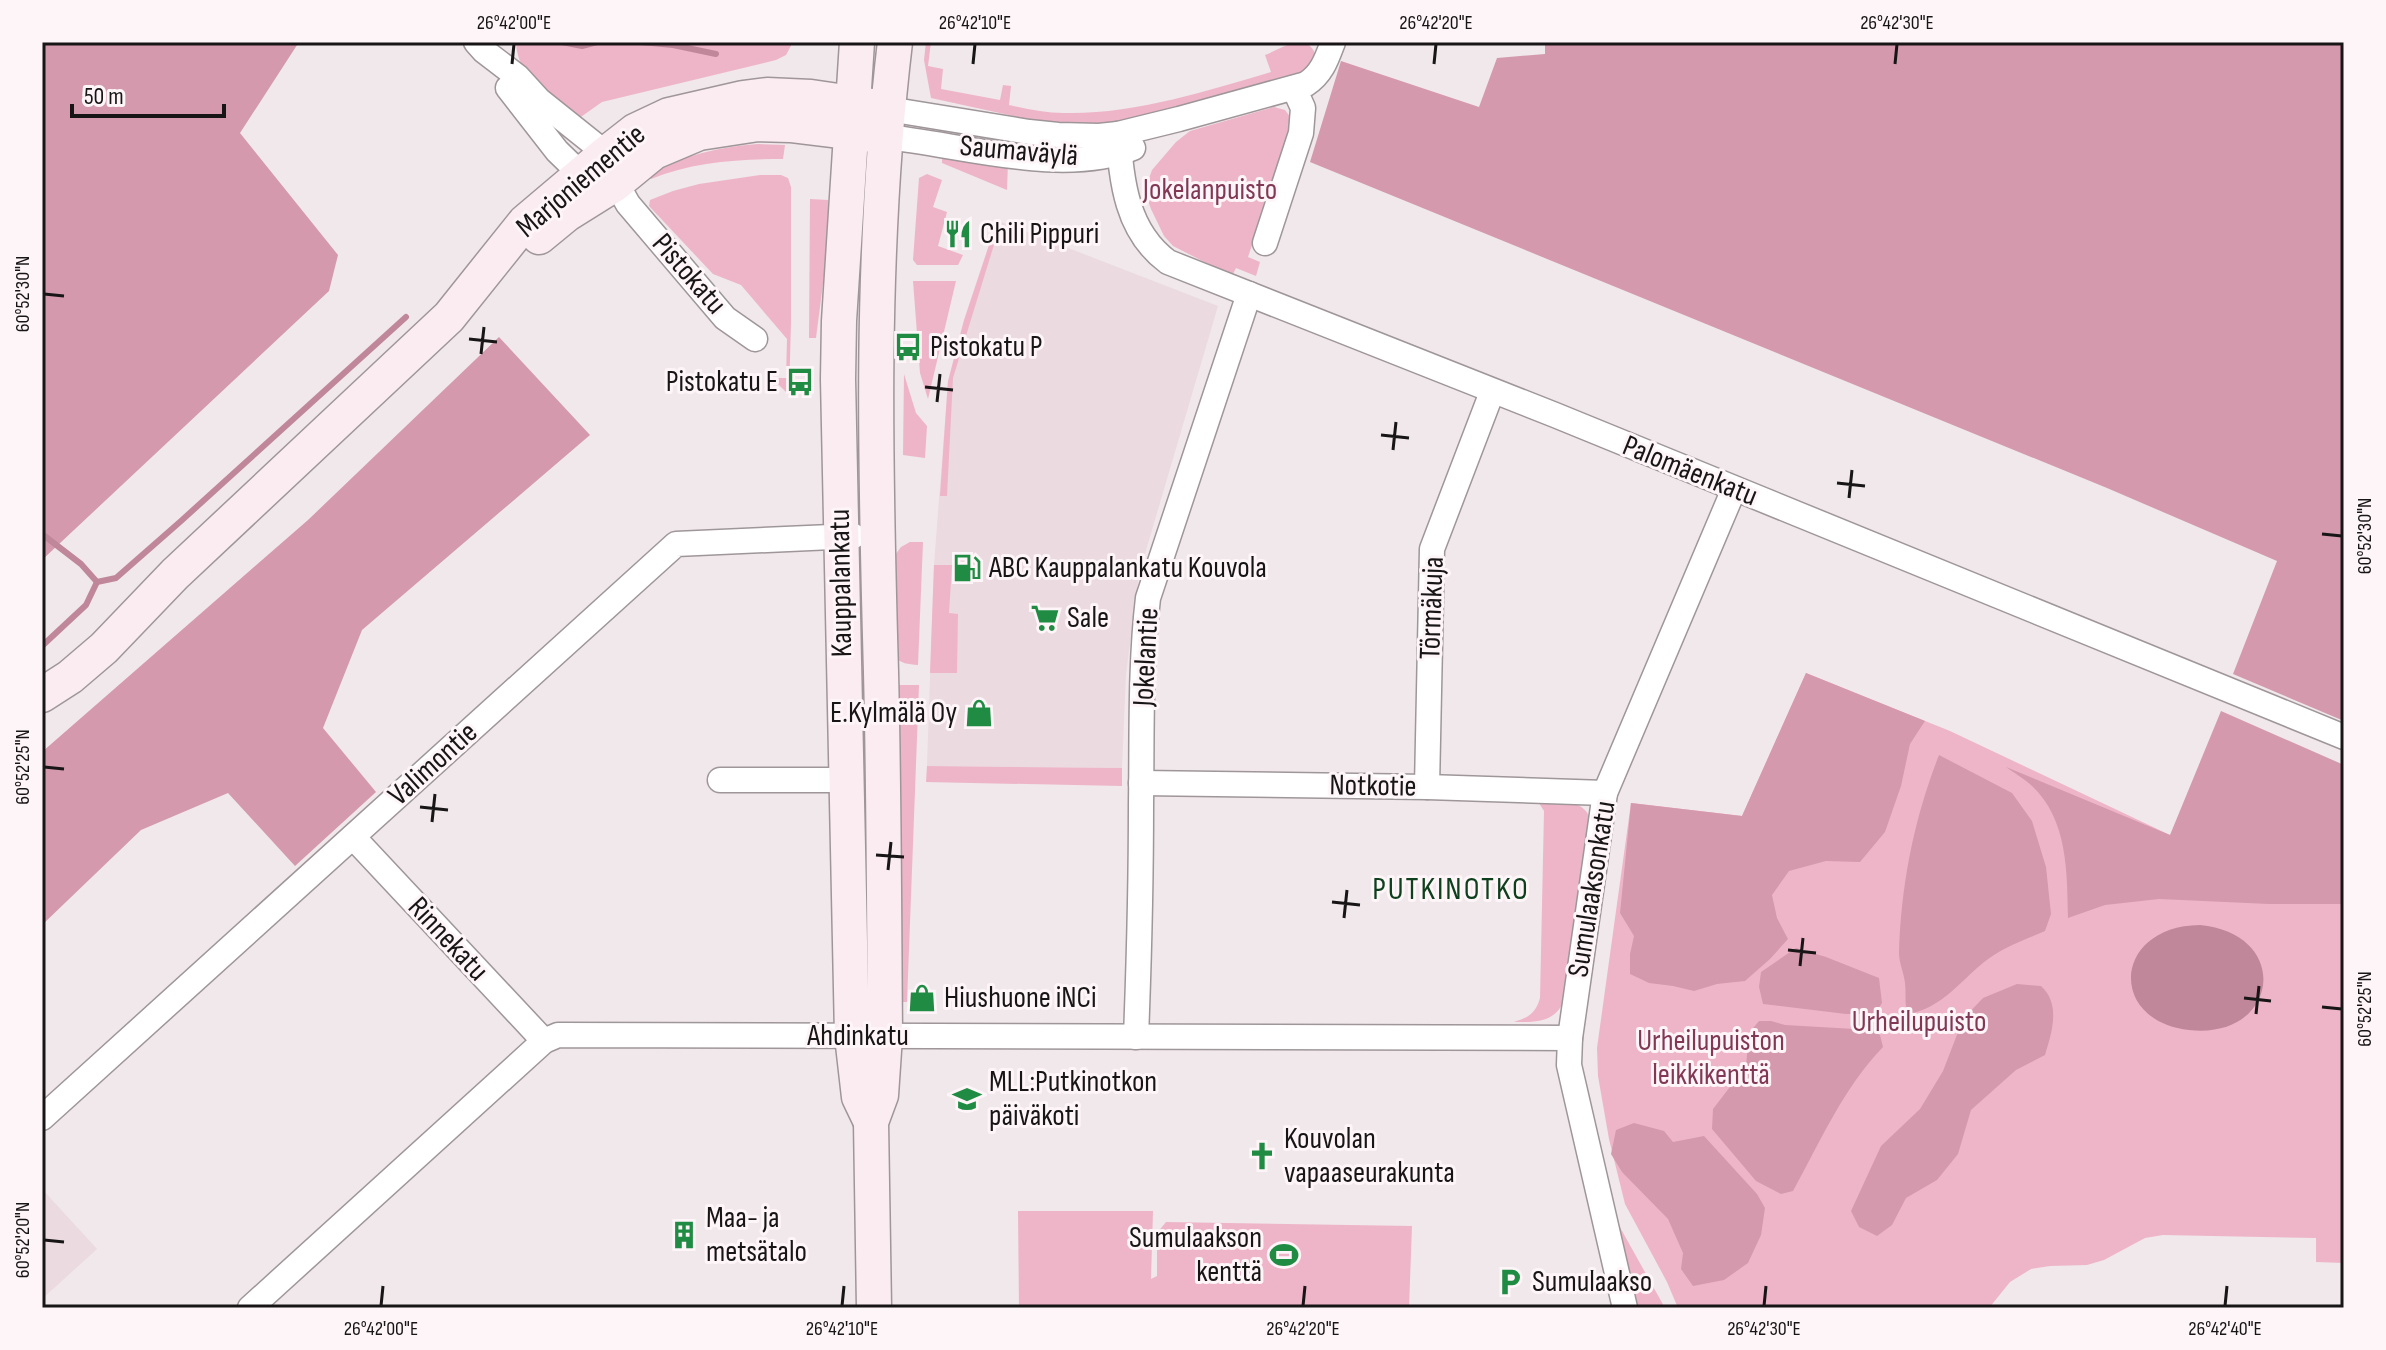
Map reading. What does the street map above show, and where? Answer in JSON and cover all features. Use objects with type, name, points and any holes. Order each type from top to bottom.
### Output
[{"type":"main road","name":"Kauppalankatu","points":[[857,42],[839,321],[840,537],[846,780],[869,1036],[881,1095],[871,1122],[874,1308]]},
{"type":"main road","name":"Kauppalankatu","points":[[869,1036],[877,327],[887,123],[895,42]]},
{"type":"main road","name":"Marjoniementie","points":[[42,695],[70,677],[104,648],[175,574],[449,317],[473,302],[545,232],[606,182],[651,122],[743,98],[790,95],[851,118],[887,123]]},
{"type":"main road","name":"Marjoniementie","points":[[42,688],[92,635],[148,586],[175,574]]},
{"type":"street","name":"Saumaväylä","points":[[887,123],[1058,135],[1119,143],[1179,119],[1306,84],[1317,75],[1333,42]]},
{"type":"street","name":"Pistokatu","points":[[484,45],[503,83],[557,151],[606,182],[725,318],[755,339]]},
{"type":"street","points":[[1265,243],[1301,133],[1303,108],[1294,88]]},
{"type":"street","name":"Palomäenkatu","points":[[1119,143],[1126,197],[1143,238],[1153,251],[1188,272],[1734,489],[2344,737]]},
{"type":"street","name":"Jokelantie","points":[[1136,1037],[1148,598],[1249,294]]},
{"type":"street","name":"Törmäkuja","points":[[1427,787],[1432,549],[1492,392]]},
{"type":"street","name":"Sumulaaksonkatu","points":[[1625,1308],[1569,1065],[1570,1038],[1605,793],[1734,489]]},
{"type":"street","name":"Valimontie","points":[[42,1118],[676,544],[877,535]]},
{"type":"street","points":[[720,780],[846,780]]},
{"type":"street","name":"Notkotie","points":[[1141,783],[1605,793]]},
{"type":"street","name":"Rinnekatu","points":[[353,837],[544,1041]]},
{"type":"street","name":"Ahdinkatu","points":[[544,1041],[558,1035],[1570,1038]]},
{"type":"street","points":[[250,1308],[544,1041]]},
{"type":"shaded area","points":[[42,42],[299,42],[240,133],[338,255],[329,291],[42,560]]},
{"type":"shaded area","points":[[1545,42],[2344,42],[2344,721],[2233,674],[2277,561],[2107,488],[1310,162],[1341,61],[1479,107],[1497,58],[1545,54]]},
{"type":"shaded area","points":[[1001,222],[1218,306],[1139,574],[1126,674],[1122,768],[927,766],[934,565],[948,382]]},
{"type":"shaded area","points":[[499,337],[590,435],[362,630],[323,728],[376,792],[295,866],[228,793],[141,830],[42,925],[42,752],[308,520]]},
{"type":"shaded area","points":[[1806,673],[1925,721],[1910,744],[1901,786],[1885,832],[1860,862],[1826,861],[1789,871],[1772,895],[1777,918],[1788,939],[1745,981],[1717,984],[1694,991],[1649,983],[1630,974],[1634,936],[1620,913],[1631,803],[1742,816]]},
{"type":"shaded area","points":[[2221,711],[2344,765],[2344,904],[2159,899],[2105,905],[2068,918],[2066,865],[2053,814],[2032,786],[2006,767],[2170,835]]},
{"type":"shaded area","points":[[1939,755],[2012,793],[2032,821],[2046,867],[2051,914],[2045,931],[1994,955],[1946,996],[1913,1013],[1906,1007],[1899,957],[1900,927],[1910,852]]},
{"type":"shaded area","points":[[2200,925],[2230,933],[2250,947],[2261,965],[2263,985],[2257,1004],[2242,1019],[2219,1029],[2189,1030],[2162,1023],[2144,1010],[2134,993],[2131,974],[2137,956],[2150,941],[2171,929]]},
{"type":"shaded area","points":[[1796,948],[1879,978],[1882,1003],[1875,1014],[1846,1014],[1763,1004],[1759,987],[1761,972]]},
{"type":"shaded area","points":[[2017,984],[2041,986],[2051,1001],[2053,1019],[2045,1055],[2016,1070],[1971,1110],[1958,1154],[1937,1180],[1906,1198],[1892,1225],[1877,1236],[1859,1227],[1851,1211],[1881,1146],[1920,1109],[1943,1071],[1963,1019],[1983,998]]},
{"type":"shaded area","points":[[1759,1021],[1872,1030],[1880,1035],[1883,1047],[1856,1079],[1793,1191],[1781,1194],[1756,1181],[1712,1129],[1713,1109],[1746,1066],[1749,1033]]},
{"type":"shaded area","points":[[1634,1123],[1664,1131],[1673,1142],[1704,1136],[1757,1194],[1765,1208],[1761,1235],[1748,1263],[1724,1280],[1693,1286],[1681,1269],[1683,1253],[1668,1219],[1622,1172],[1611,1154],[1616,1130]]},
{"type":"shaded area","points":[[42,1189],[97,1249],[42,1299]]},
{"type":"green space","points":[[516,42],[793,42],[786,55],[776,60],[602,102],[578,119],[529,77],[522,67]]},
{"type":"green space","points":[[926,42],[931,42],[928,66],[943,69],[941,89],[1000,100],[1003,85],[1011,86],[1009,105],[1057,113],[1089,113],[1142,106],[1271,72],[1265,55],[1292,44],[1308,45],[1314,51],[1315,59],[1313,65],[1299,76],[1126,122],[1086,125],[1045,123],[931,98],[924,60]]},
{"type":"green space","name":"Jokelanpuisto","points":[[1274,107],[1285,110],[1291,118],[1291,130],[1248,257],[1260,262],[1256,276],[1236,268],[1232,276],[1173,246],[1164,236],[1151,209],[1147,184],[1152,170],[1190,131]]},
{"type":"green space","points":[[785,145],[783,159],[716,163],[651,179],[650,173],[689,157],[729,147]]},
{"type":"green space","points":[[942,156],[1008,162],[1007,190],[942,163]]},
{"type":"green space","points":[[927,174],[942,180],[933,207],[947,212],[938,246],[963,255],[958,265],[917,265],[913,260],[919,178]]},
{"type":"green space","points":[[760,175],[781,175],[788,178],[791,187],[789,395],[774,380],[786,378],[787,339],[741,285],[713,274],[649,206],[650,200],[673,191]]},
{"type":"green space","points":[[810,199],[828,200],[828,245],[816,338],[809,338]]},
{"type":"green space","points":[[997,221],[1001,222],[953,378],[947,496],[940,496],[948,381],[964,320]]},
{"type":"green space","points":[[913,281],[956,281],[928,399],[920,373]]},
{"type":"green space","points":[[904,374],[916,413],[927,426],[925,458],[903,455]]},
{"type":"green space","points":[[910,542],[923,542],[918,665],[902,662],[894,656],[892,559],[901,547]]},
{"type":"green space","points":[[859,557],[862,557],[873,1002],[865,1003],[856,566]]},
{"type":"green space","points":[[934,565],[952,565],[949,613],[958,614],[957,673],[930,673]]},
{"type":"green space","name":"Urheilupuisto","points":[[1806,673],[1950,731],[2170,835],[2344,767],[2344,1263],[2316,1262],[2316,1238],[2163,1235],[2145,1238],[2104,1260],[2087,1265],[2031,1269],[2010,1282],[1989,1308],[1678,1308],[1625,1204],[1598,1076],[1597,1048],[1631,803],[1742,816]]},
{"type":"green space","points":[[899,685],[919,685],[907,1002],[898,1002],[894,690]]},
{"type":"green space","points":[[927,766],[1122,768],[1122,786],[926,782]]},
{"type":"green space","points":[[1539,803],[1575,804],[1590,818],[1564,1001],[1550,1017],[1514,1022],[1531,1014],[1540,998],[1544,811]]},
{"type":"green space","name":"Sumulaakson kenttä","points":[[1018,1211],[1153,1211],[1151,1279],[1157,1276],[1157,1233],[1166,1222],[1412,1226],[1409,1308],[1019,1308]]},
{"type":"green space","points":[[1617,1222],[1665,1308],[1638,1308]]},
{"type":"waterway","points":[[562,42],[582,46],[597,42]]},
{"type":"waterway","points":[[641,42],[716,54]]},
{"type":"waterway","points":[[42,646],[86,605],[97,582],[116,578],[406,317]]},
{"type":"waterway","points":[[42,534],[81,564],[97,582]]},
{"type":"place","name":"Chili Pippuri","points":[[958,234]]},
{"type":"place","name":"Pistokatu P","points":[[908,347]]},
{"type":"place","name":"Pistokatu E","points":[[800,382]]},
{"type":"place","name":"ABC Kauppalankatu Kouvola","points":[[967,568]]},
{"type":"place","name":"Sale","points":[[1045,618]]},
{"type":"place","name":"E.Kylmälä Oy","points":[[979,713]]},
{"type":"place","name":"Hiushuone iNCi","points":[[922,998]]},
{"type":"place","name":"MLL:Putkinotkon päiväkoti","points":[[967,1099]]},
{"type":"place","name":"Kouvolan vapaaseurakunta","points":[[1262,1156]]},
{"type":"place","name":"Maa- ja metsätalo","points":[[684,1235]]},
{"type":"place","name":"Sumulaakson kenttä","points":[[1284,1255]]},
{"type":"place","name":"Sumulaakso","points":[[1510,1282]]},
{"type":"district","name":"PUTKINOTKO","points":[[1451,889]]},
{"type":"park label","name":"Urheilupuiston leikkikenttä","points":[[1711,1058]]}]
